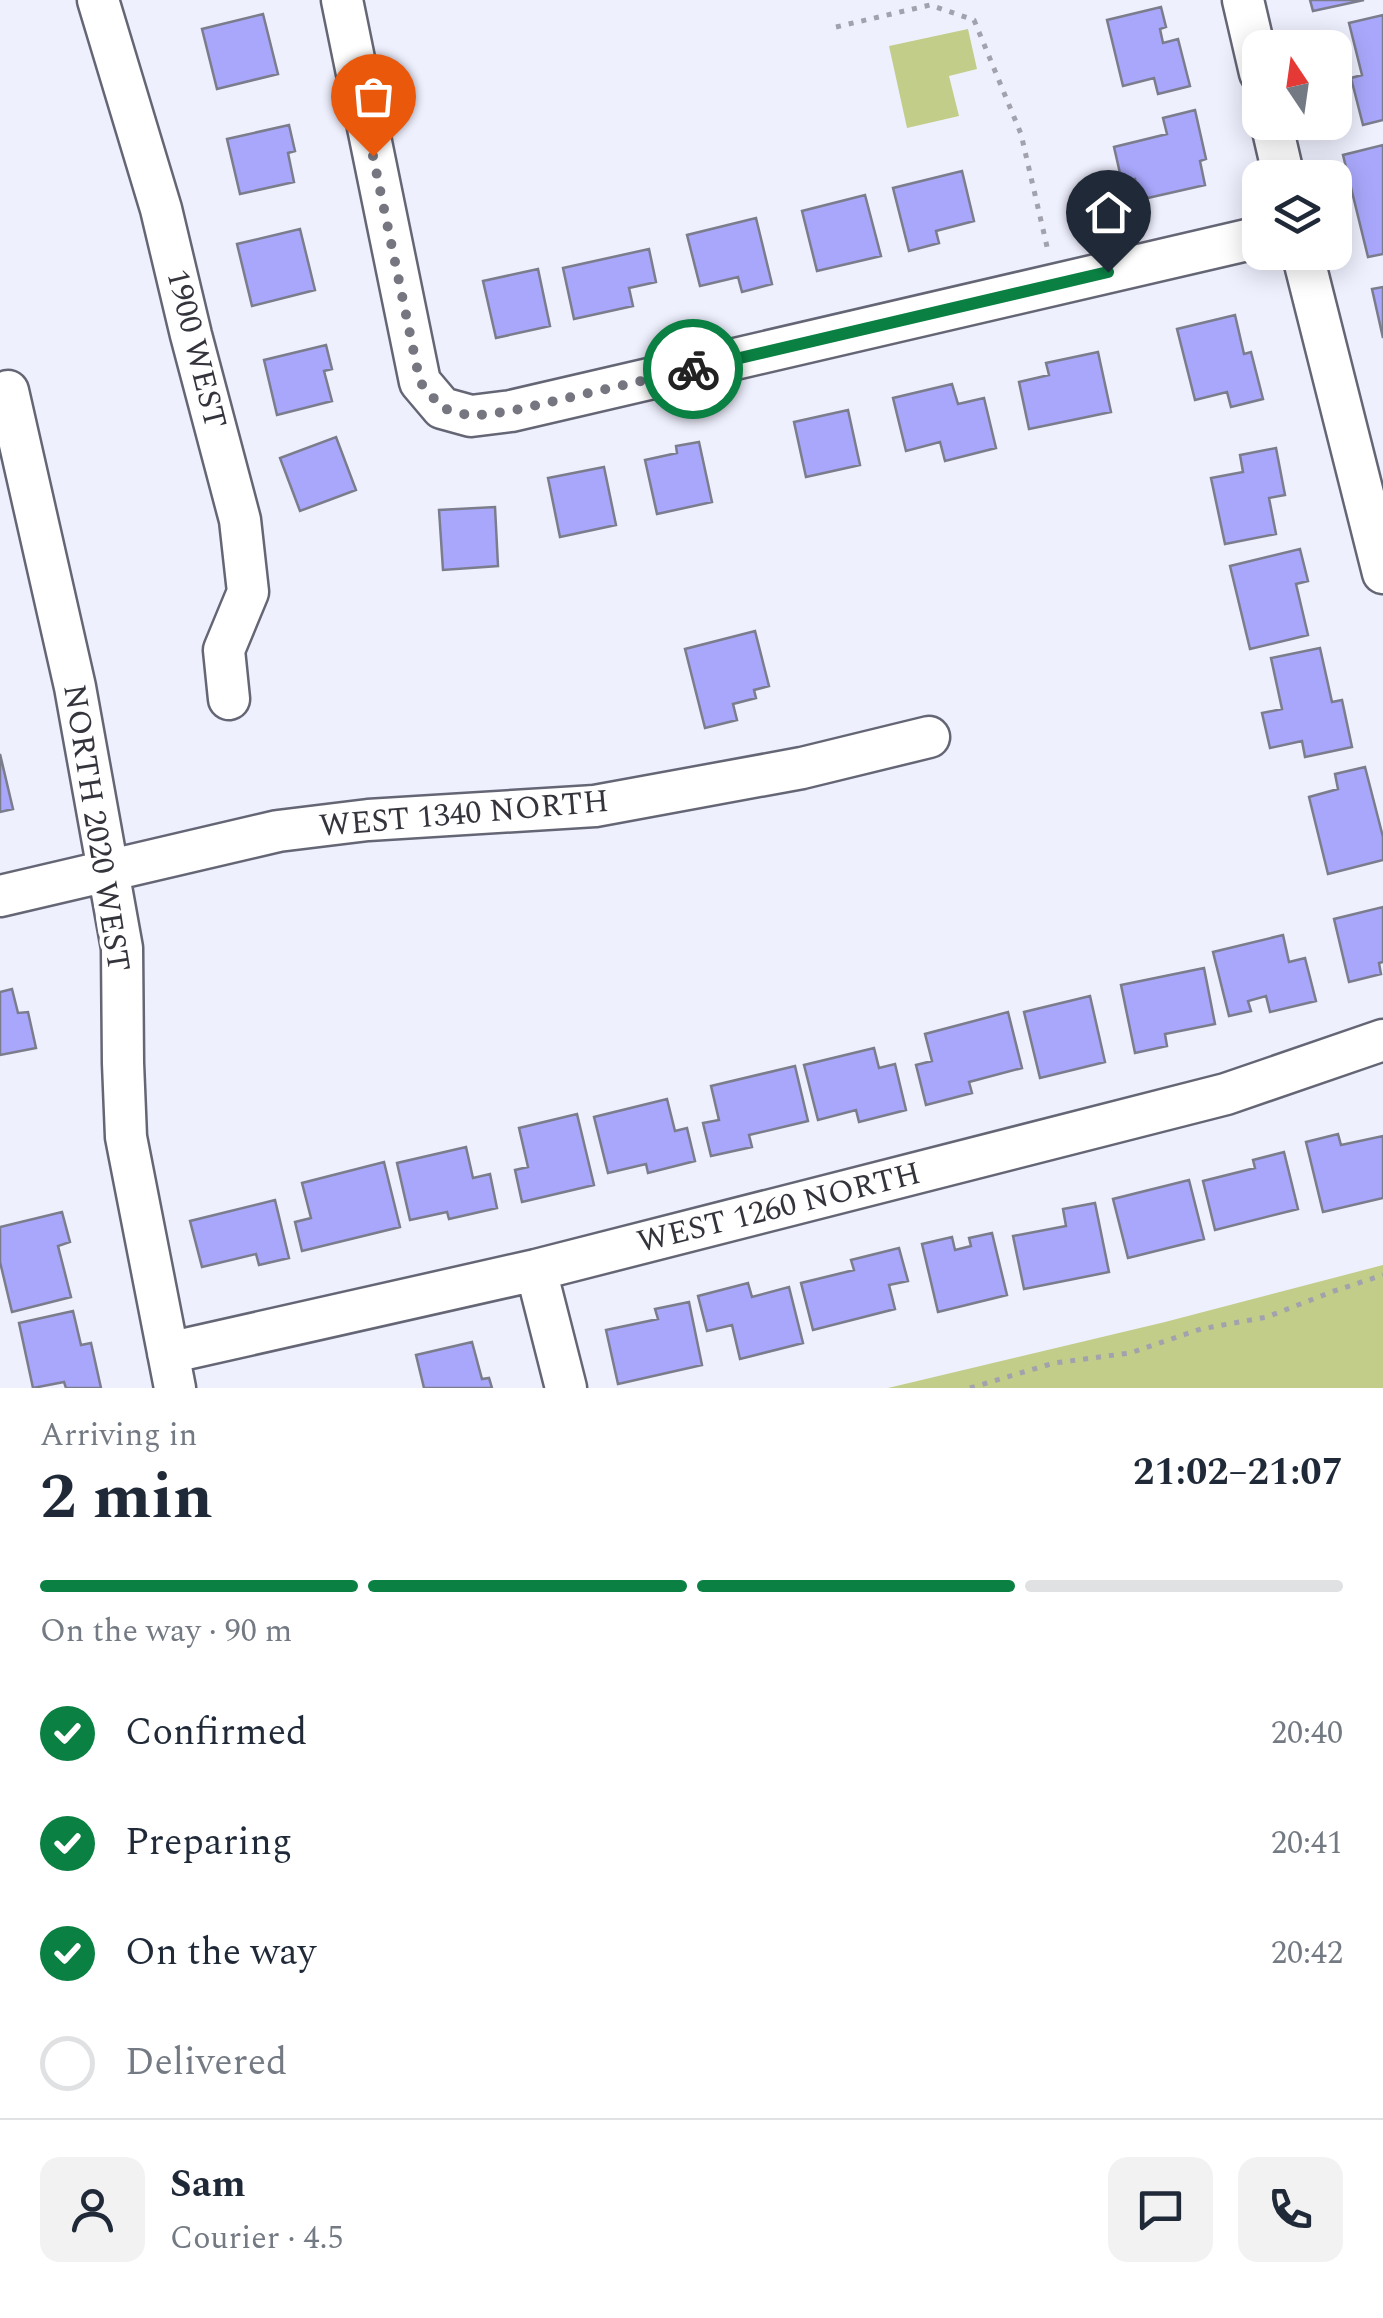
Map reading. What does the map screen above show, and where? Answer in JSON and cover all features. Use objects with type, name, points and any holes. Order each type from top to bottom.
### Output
[{"type":"street","name":"1900 WEST","points":[[98,0],[161,209],[240,520],[248,592],[224,650],[229,699]]},
{"type":"street","points":[[342,0],[420,382],[442,408],[471,416],[511,411],[1242,241]]},
{"type":"street","points":[[1243,0],[1250,30]]},
{"type":"street","points":[[1307,270],[1383,572]]},
{"type":"street","name":"NORTH 2020 WEST","points":[[8,391],[74,686],[122,948],[126,1137],[172,1371]]},
{"type":"street","name":"WEST 1340 NORTH","points":[[0,896],[278,831],[368,820],[595,806],[802,768],[929,737]]},
{"type":"street","name":"WEST 1260 NORTH","points":[[172,1371],[536,1270],[1226,1094],[1383,1040]]},
{"type":"street","points":[[536,1270],[566,1388]]},
{"type":"path","points":[[836,26],[930,5],[974,20],[1021,134],[1050,259]]},
{"type":"path","points":[[970,1388],[1054,1364],[1130,1353],[1201,1328],[1268,1317],[1334,1290],[1383,1276]]},
{"type":"green space","points":[[968,29],[977,69],[949,76],[959,116],[907,128],[889,46]]},
{"type":"green space","points":[[1383,1265],[1383,1388],[888,1388],[1165,1322]]},
{"type":"building","points":[[1310,0],[1364,0],[1313,11]]},
{"type":"building","points":[[1161,7],[1166,27],[1160,29],[1163,43],[1178,39],[1190,86],[1158,94],[1154,78],[1123,86],[1107,20]]},
{"type":"building","points":[[263,14],[278,74],[217,89],[202,29]]},
{"type":"building","points":[[1383,15],[1383,120],[1363,125],[1352,82],[1352,78],[1362,75],[1349,23]]},
{"type":"building","points":[[1195,110],[1206,159],[1200,161],[1205,185],[1139,200],[1135,179],[1122,182],[1114,147],[1167,134],[1163,118]]},
{"type":"building","points":[[289,125],[295,151],[288,153],[294,182],[240,194],[227,139]]},
{"type":"building","points":[[1383,145],[1383,254],[1368,257],[1352,192],[1352,160],[1344,160],[1343,155]]},
{"type":"building","points":[[962,171],[974,221],[936,231],[939,243],[909,251],[893,188]]},
{"type":"building","points":[[865,195],[881,256],[817,271],[802,211]]},
{"type":"building","points":[[756,218],[772,284],[742,292],[738,277],[700,286],[687,235]]},
{"type":"building","points":[[300,229],[315,290],[252,306],[237,244]]},
{"type":"building","points":[[649,249],[656,282],[629,288],[633,306],[574,319],[563,268]]},
{"type":"building","points":[[538,269],[550,326],[496,338],[483,281]]},
{"type":"building","points":[[1383,287],[1383,338],[1372,289]]},
{"type":"building","points":[[1235,315],[1244,354],[1251,352],[1263,399],[1231,407],[1227,392],[1195,400],[1177,329]]},
{"type":"building","points":[[326,345],[332,369],[324,371],[332,401],[277,415],[264,360]]},
{"type":"building","points":[[1098,352],[1111,412],[1029,429],[1019,382],[1049,375],[1046,363]]},
{"type":"building","points":[[952,384],[958,404],[984,398],[996,448],[945,461],[940,442],[906,451],[893,398]]},
{"type":"building","points":[[848,410],[860,465],[806,477],[794,422]]},
{"type":"building","points":[[336,437],[356,490],[300,511],[280,458]]},
{"type":"building","points":[[699,442],[712,502],[657,514],[645,460],[677,453],[676,446]]},
{"type":"building","points":[[1276,448],[1285,495],[1269,498],[1276,534],[1225,544],[1211,478],[1243,472],[1240,455]]},
{"type":"building","points":[[604,467],[616,525],[560,537],[548,478]]},
{"type":"building","points":[[495,507],[498,566],[443,570],[439,510]]},
{"type":"building","points":[[1300,549],[1308,581],[1296,584],[1308,635],[1250,649],[1230,566]]},
{"type":"building","points":[[755,631],[769,686],[754,690],[756,698],[733,704],[737,720],[705,728],[685,649]]},
{"type":"building","points":[[1320,648],[1332,702],[1342,700],[1352,747],[1305,757],[1302,741],[1270,748],[1262,713],[1282,709],[1271,658]]},
{"type":"building","points":[[0,754],[13,809],[0,812]]},
{"type":"building","points":[[1365,767],[1383,837],[1383,860],[1328,874],[1309,797],[1338,789],[1335,774]]},
{"type":"building","points":[[1383,907],[1381,974],[1349,982],[1334,919]]},
{"type":"building","points":[[1283,935],[1289,962],[1305,958],[1316,1001],[1270,1012],[1266,996],[1248,1001],[1251,1011],[1229,1016],[1213,952]]},
{"type":"building","points":[[1204,968],[1215,1024],[1165,1034],[1167,1046],[1135,1053],[1121,985]]},
{"type":"building","points":[[12,989],[18,1013],[28,1012],[36,1048],[0,1055],[0,992]]},
{"type":"building","points":[[1090,996],[1105,1062],[1040,1078],[1024,1012]]},
{"type":"building","points":[[1008,1012],[1022,1068],[969,1082],[972,1093],[926,1105],[916,1065],[932,1061],[925,1034]]},
{"type":"building","points":[[874,1048],[879,1068],[895,1064],[906,1110],[859,1122],[856,1110],[818,1120],[804,1065]]},
{"type":"building","points":[[795,1066],[808,1121],[749,1135],[752,1147],[711,1156],[703,1123],[719,1120],[711,1086]]},
{"type":"building","points":[[667,1099],[675,1131],[687,1128],[695,1161],[648,1173],[646,1164],[608,1173],[594,1117]]},
{"type":"building","points":[[577,1114],[594,1185],[522,1202],[515,1170],[528,1167],[519,1128]]},
{"type":"building","points":[[1338,1134],[1341,1145],[1383,1136],[1383,1198],[1323,1212],[1306,1142]]},
{"type":"building","points":[[466,1147],[473,1178],[490,1174],[497,1208],[449,1219],[447,1212],[410,1220],[397,1163]]},
{"type":"building","points":[[1284,1152],[1298,1209],[1215,1230],[1203,1181],[1255,1168],[1253,1160]]},
{"type":"building","points":[[384,1162],[400,1227],[302,1251],[295,1222],[311,1218],[302,1183]]},
{"type":"building","points":[[1189,1180],[1204,1239],[1128,1258],[1113,1199]]},
{"type":"building","points":[[275,1200],[289,1258],[259,1265],[256,1254],[202,1267],[190,1221]]},
{"type":"building","points":[[1095,1203],[1109,1272],[1024,1289],[1013,1236],[1066,1226],[1063,1209]]},
{"type":"building","points":[[62,1212],[70,1242],[58,1246],[71,1297],[12,1312],[0,1262],[0,1227]]},
{"type":"building","points":[[992,1233],[1007,1295],[938,1312],[922,1244],[952,1237],[955,1250],[971,1246],[969,1238]]},
{"type":"building","points":[[899,1248],[908,1281],[889,1285],[895,1309],[813,1330],[801,1283],[854,1270],[851,1260]]},
{"type":"building","points":[[748,1283],[752,1297],[789,1287],[803,1343],[740,1359],[732,1325],[707,1331],[698,1296]]},
{"type":"building","points":[[689,1302],[702,1365],[618,1384],[606,1330],[658,1319],[655,1309]]},
{"type":"building","points":[[73,1311],[81,1345],[91,1343],[101,1388],[66,1388],[64,1382],[33,1388],[19,1323]]},
{"type":"building","points":[[472,1342],[482,1379],[489,1378],[492,1388],[424,1388],[416,1355]]},
{"type":"way so far","points":[[373,156],[420,382],[442,408],[471,416],[511,411],[693,369]]},
{"type":"route","points":[[693,369],[1108,272]]}]
